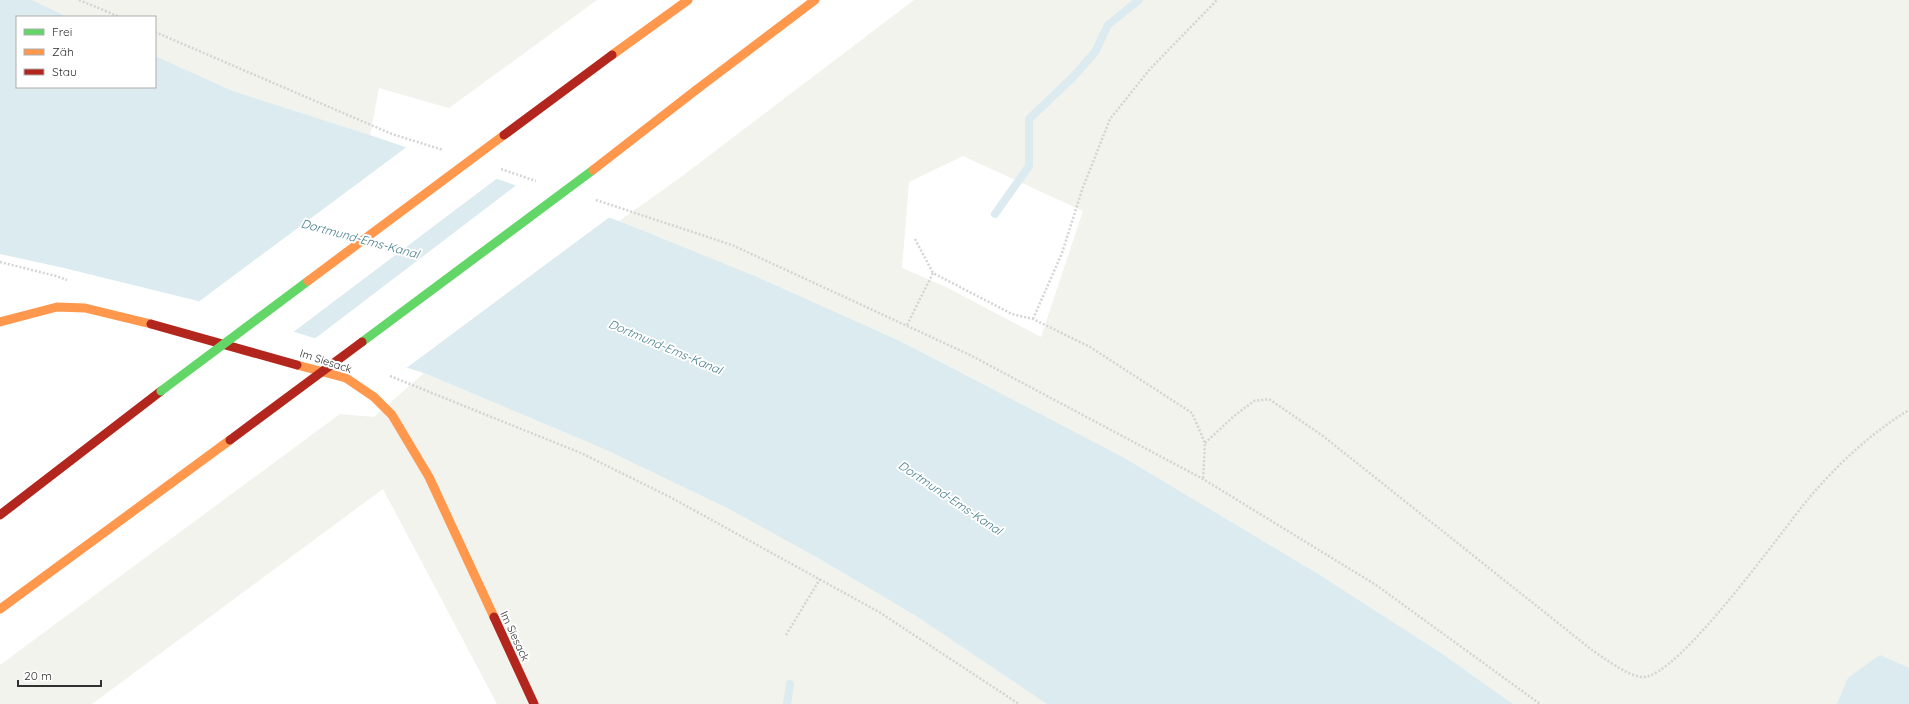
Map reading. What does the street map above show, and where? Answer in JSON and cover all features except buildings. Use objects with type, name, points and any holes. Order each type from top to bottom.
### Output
[{"type":"main road","points":[[0,514],[161,391],[688,0]]},
{"type":"main road","points":[[0,609],[588,174],[815,0]]},
{"type":"main road","name":"Im Siesack","points":[[0,322],[57,307],[85,308],[110,313],[346,378],[374,397],[392,415],[429,477],[534,704]]},
{"type":"path","points":[[79,0],[118,16]]},
{"type":"path","points":[[1034,319],[1062,253],[1082,190],[1110,119],[1150,69],[1217,0]]},
{"type":"path","points":[[156,32],[392,134],[445,151]]},
{"type":"path","points":[[498,168],[543,183]]},
{"type":"path","points":[[589,198],[732,244],[970,354],[1203,479],[1376,585],[1540,704]]},
{"type":"path","points":[[915,239],[933,273],[1012,314],[1034,319],[1090,347],[1192,413],[1205,443],[1203,479]]},
{"type":"path","points":[[907,325],[933,273]]},
{"type":"path","points":[[384,374],[583,454],[670,497],[879,612],[1019,704]]},
{"type":"path","points":[[1205,443],[1234,416],[1254,401],[1269,399],[1329,441],[1592,650],[1623,670],[1643,677],[1659,672],[1707,627],[1810,497],[1857,449],[1909,410]]},
{"type":"path","points":[[786,635],[820,579]]},
{"type":"shaded area","points":[[32,0],[597,0],[449,108],[379,88],[370,135],[233,91],[156,56],[156,16],[66,16]]},
{"type":"shaded area","points":[[914,0],[1909,0],[1909,704],[1513,704],[1441,653],[1320,575],[1123,457],[904,343],[619,221],[677,180]],"holes":[[[963,156],[1083,211],[1041,337],[946,287],[902,268],[909,182]]]},
{"type":"shaded area","points":[[424,373],[604,449],[729,509],[818,558],[916,616],[1047,704],[497,704],[383,489],[92,704],[0,704],[0,665],[340,414],[374,417]]},
{"type":"water","name":"Dortmund-Ems-Kanal","points":[[0,0],[32,0],[66,16],[16,16],[16,88],[156,88],[156,56],[233,91],[370,135],[619,221],[757,277],[904,343],[1123,457],[1320,575],[1441,653],[1513,704],[1047,704],[916,616],[818,558],[729,509],[604,449],[424,373],[194,300],[0,254]]},
{"type":"water","points":[[1880,655],[1909,668],[1909,704],[1837,704],[1848,678]]},
{"type":"pier","points":[[408,146],[499,177],[292,333],[197,303]]},
{"type":"pier","points":[[518,184],[611,216],[405,369],[313,340]]},
{"type":"waterway","points":[[995,214],[1029,166],[1029,119],[1073,77],[1095,52],[1108,25],[1139,0]]},
{"type":"waterway","points":[[787,704],[790,684]]},
{"type":"traffic: slow","points":[[612,55],[688,0]]},
{"type":"traffic: slow","points":[[696,90],[815,0]]},
{"type":"traffic: slow","points":[[593,170],[696,90]]},
{"type":"traffic: slow","points":[[308,281],[504,135]]},
{"type":"traffic: slow","points":[[0,322],[57,307],[85,308],[151,324]]},
{"type":"traffic: slow","points":[[297,365],[346,378],[374,397],[392,415],[429,477],[494,617]]},
{"type":"traffic: slow","points":[[0,609],[230,440]]},
{"type":"traffic: jam","points":[[504,135],[612,55]]},
{"type":"traffic: jam","points":[[151,324],[297,365]]},
{"type":"traffic: jam","points":[[230,440],[362,342]]},
{"type":"traffic: jam","points":[[0,515],[161,391]]},
{"type":"traffic: jam","points":[[494,617],[534,704]]},
{"type":"traffic: fast","points":[[362,342],[593,170]]},
{"type":"traffic: fast","points":[[161,391],[308,281]]}]
